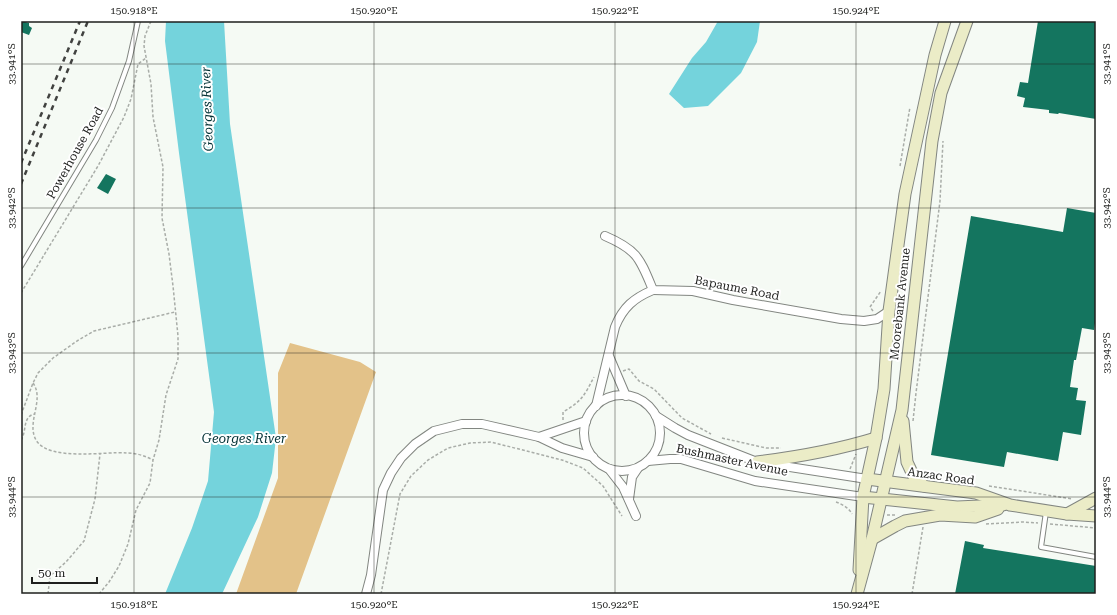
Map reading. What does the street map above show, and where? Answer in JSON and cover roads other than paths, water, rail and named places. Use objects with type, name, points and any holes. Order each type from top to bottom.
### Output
[{"type":"main road","name":"Moorebank Avenue","points":[[858,592],[863,497],[876,438],[884,389],[889,311],[905,194],[935,55],[945,21]]},
{"type":"main road","name":"Moorebank Avenue","points":[[858,592],[882,500],[902,410],[932,141],[941,93],[967,21]]},
{"type":"main road","points":[[902,410],[907,462],[913,475],[924,486]]},
{"type":"main road","points":[[757,462],[796,457],[856,444],[876,438]]},
{"type":"main road","name":"Anzac Road","points":[[867,479],[976,493],[1010,505],[1067,514],[1096,516]]},
{"type":"main road","name":"Bushmaster Avenue","points":[[863,497],[882,500]]},
{"type":"main road","points":[[1067,514],[1096,498]]},
{"type":"main road","name":"Anzac Road","points":[[882,500],[957,507],[1010,505]]},
{"type":"main road","points":[[872,539],[905,521],[940,515],[975,517],[1010,505]]},
{"type":"street","points":[[596,406],[615,327],[620,316],[627,306],[639,296],[653,290],[641,262],[635,254],[620,242],[605,236]]},
{"type":"street","name":"Bapaume Road","points":[[653,290],[693,290],[733,300],[841,319],[864,321],[877,319],[889,311]]},
{"type":"street","points":[[609,356],[626,396]]},
{"type":"street","points":[[626,396],[638,399],[648,406],[656,416],[660,427],[656,451],[648,461],[638,468],[626,471],[614,470],[602,466],[593,457],[586,446],[584,434],[586,421],[596,406],[613,397],[626,396]]},
{"type":"street","name":"Bushmaster Avenue","points":[[656,416],[688,435],[757,462],[867,479]]},
{"type":"street","points":[[539,437],[586,421]]},
{"type":"street","points":[[366,594],[371,575],[383,490],[401,458],[415,444],[434,431],[462,424],[482,424],[539,437],[562,448],[593,457]]},
{"type":"street","name":"Bushmaster Avenue","points":[[648,461],[681,459],[755,481],[863,497]]},
{"type":"street","points":[[609,468],[623,487],[636,516]]},
{"type":"street","points":[[628,499],[632,477],[638,468]]},
{"type":"lane","name":"Powerhouse Road","points":[[21,266],[106,121],[129,62],[138,21]]},
{"type":"lane","points":[[1046,511],[1041,547],[1096,557]]},
{"type":"water","name":"Georges River","points":[[166,21],[224,21],[230,124],[276,438],[272,473],[258,517],[222,594],[165,594],[192,528],[208,481],[214,412],[165,41]]},
{"type":"water","points":[[718,21],[760,21],[757,42],[741,73],[708,106],[684,108],[669,94],[692,58],[706,42]]},
{"type":"railway","points":[[21,163],[80,21]]},
{"type":"railway","points":[[21,184],[88,21]]}]
